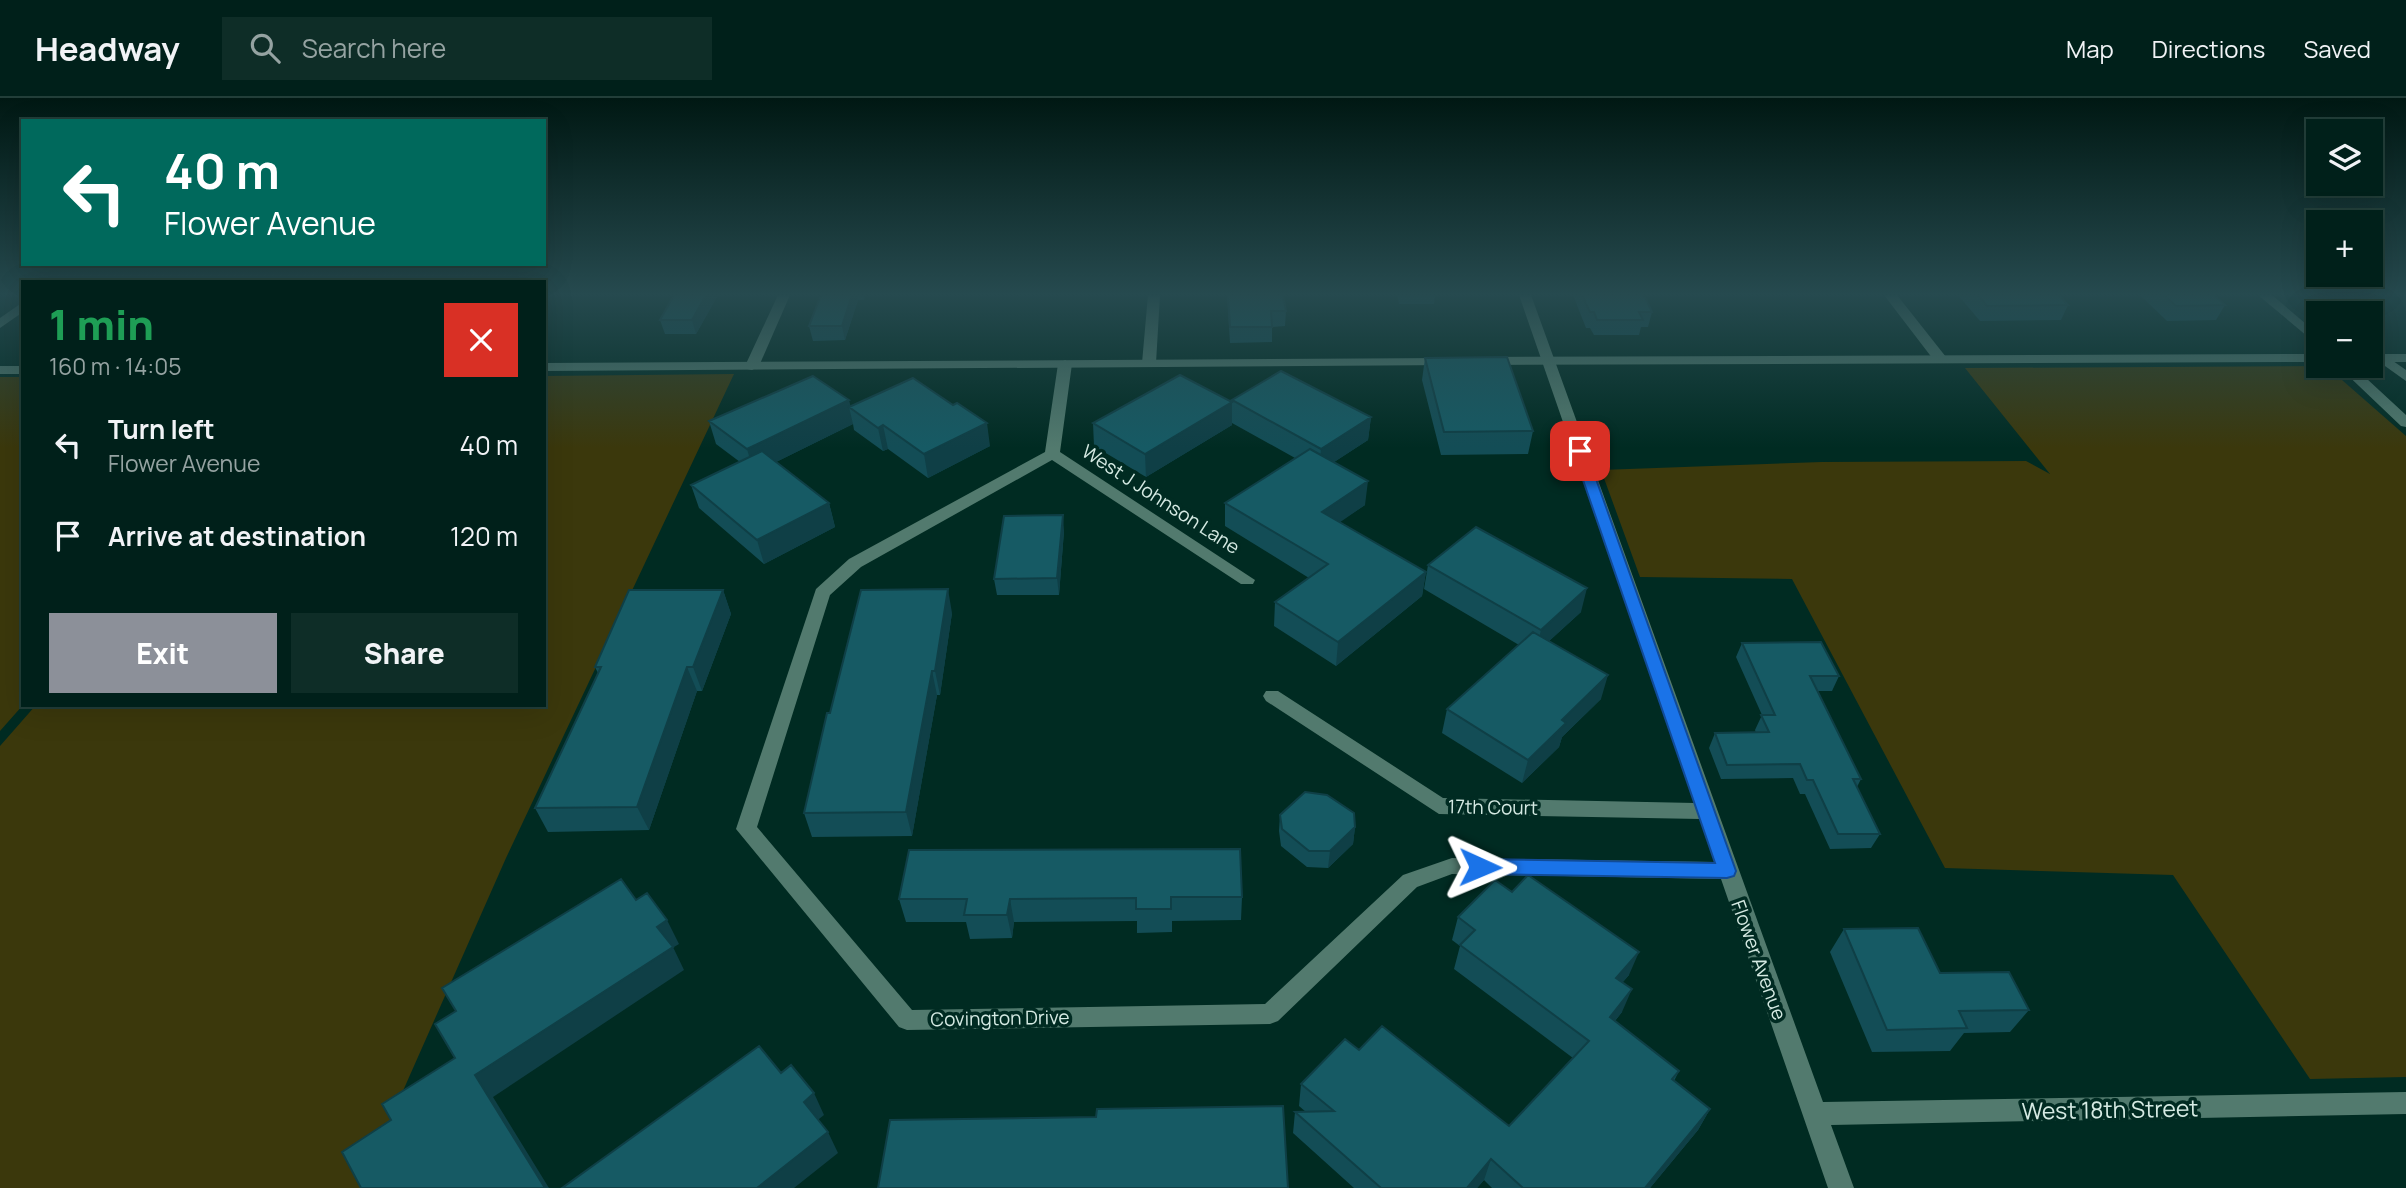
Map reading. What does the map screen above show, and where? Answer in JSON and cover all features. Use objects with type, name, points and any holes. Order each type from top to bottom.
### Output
[{"type":"street","points":[[752,366],[761,346]]},
{"type":"street","points":[[1149,363],[1150,346]]},
{"type":"street","name":"Flower Avenue","points":[[1543,346],[1841,1188]]},
{"type":"street","points":[[1930,346],[1941,360]]},
{"type":"street","points":[[546,367],[2306,358]]},
{"type":"street","points":[[2383,358],[2406,358]]},
{"type":"street","points":[[2383,362],[2406,377]]},
{"type":"street","points":[[1052,454],[1065,364]]},
{"type":"street","points":[[0,370],[21,370]]},
{"type":"street","points":[[2358,378],[2406,423]]},
{"type":"street","name":"West J Johnson Lane","points":[[1052,454],[1247,580]]},
{"type":"street","name":"Covington Drive","points":[[1052,454],[855,564],[822,593],[746,829],[907,1020],[1270,1014],[1410,881],[1452,866],[1727,871]]},
{"type":"street","name":"17th Court","points":[[1272,696],[1439,806],[1706,811]]},
{"type":"street","name":"West 18th Street","points":[[1814,1114],[2406,1103]]},
{"type":"shaded area","points":[[2306,366],[2306,378],[2340,378],[2406,436],[2406,1077],[2310,1079],[2173,875],[1945,868],[1792,579],[1640,577],[1601,470],[1822,462],[2026,461],[2050,474],[1965,368]]},
{"type":"shaded area","points":[[734,374],[506,858],[360,1188],[0,1188],[0,746],[34,707],[546,707],[546,376]]},
{"type":"shaded area","points":[[0,377],[21,377],[21,707],[0,731]]},
{"type":"building","points":[[1507,357],[1533,431],[1444,432],[1425,358]]},
{"type":"building","points":[[1281,371],[1371,417],[1321,449],[1232,400]]},
{"type":"building","points":[[1180,375],[1232,402],[1145,454],[1093,423]]},
{"type":"building","points":[[813,376],[849,400],[747,449],[709,421]]},
{"type":"building","points":[[913,378],[953,405],[957,403],[987,423],[924,454],[883,425],[878,428],[849,407]]},
{"type":"building","points":[[1310,449],[1368,481],[1322,512],[1426,572],[1338,642],[1275,602],[1328,564],[1225,503]]},
{"type":"building","points":[[762,451],[829,503],[757,540],[691,485]]},
{"type":"building","points":[[1063,515],[1057,578],[994,579],[1004,516]]},
{"type":"building","points":[[1476,527],[1587,588],[1541,630],[1428,565]]},
{"type":"building","points":[[948,589],[935,671],[932,671],[906,812],[804,813],[827,713],[830,713],[861,590]]},
{"type":"building","points":[[629,590],[723,590],[693,667],[687,667],[637,807],[535,808],[601,667],[595,667]]},
{"type":"building","points":[[1533,632],[1608,675],[1562,720],[1566,723],[1528,760],[1447,709]]},
{"type":"building","points":[[1821,642],[1839,676],[1810,676],[1861,779],[1853,779],[1880,834],[1838,834],[1813,780],[1807,780],[1800,764],[1727,765],[1715,733],[1769,732],[1761,715],[1775,715],[1742,643]]},
{"type":"building","points":[[1305,792],[1327,795],[1354,813],[1355,827],[1330,851],[1309,851],[1282,829],[1280,815]]},
{"type":"building","points":[[1240,849],[1242,897],[1171,897],[1171,909],[1136,909],[1136,898],[1010,899],[1007,915],[964,915],[967,899],[899,899],[909,850]]},
{"type":"building","points":[[1528,875],[1639,952],[1616,978],[1632,989],[1610,1017],[1679,1071],[1672,1079],[1710,1109],[1645,1188],[1523,1188],[1491,1159],[1467,1188],[1381,1188],[1295,1112],[1334,1111],[1301,1084],[1345,1039],[1359,1050],[1382,1026],[1509,1126],[1589,1041],[1460,945],[1475,930],[1458,917],[1495,880],[1512,892]]},
{"type":"building","points":[[621,879],[636,900],[647,893],[667,920],[657,927],[673,947],[475,1075],[545,1188],[361,1188],[342,1152],[391,1120],[382,1104],[455,1058],[435,1024],[456,1011],[442,988]]},
{"type":"building","points":[[1918,928],[1940,973],[2009,972],[2029,1010],[1959,1011],[1967,1028],[1887,1030],[1844,929]]},
{"type":"building","points":[[759,1046],[781,1073],[791,1065],[814,1093],[804,1102],[828,1132],[757,1188],[562,1188]]},
{"type":"building","points":[[1283,1106],[1288,1188],[878,1188],[890,1120],[1096,1117],[1097,1109]]},
{"type":"route","points":[[1480,867],[1727,871],[1580,451]]}]
